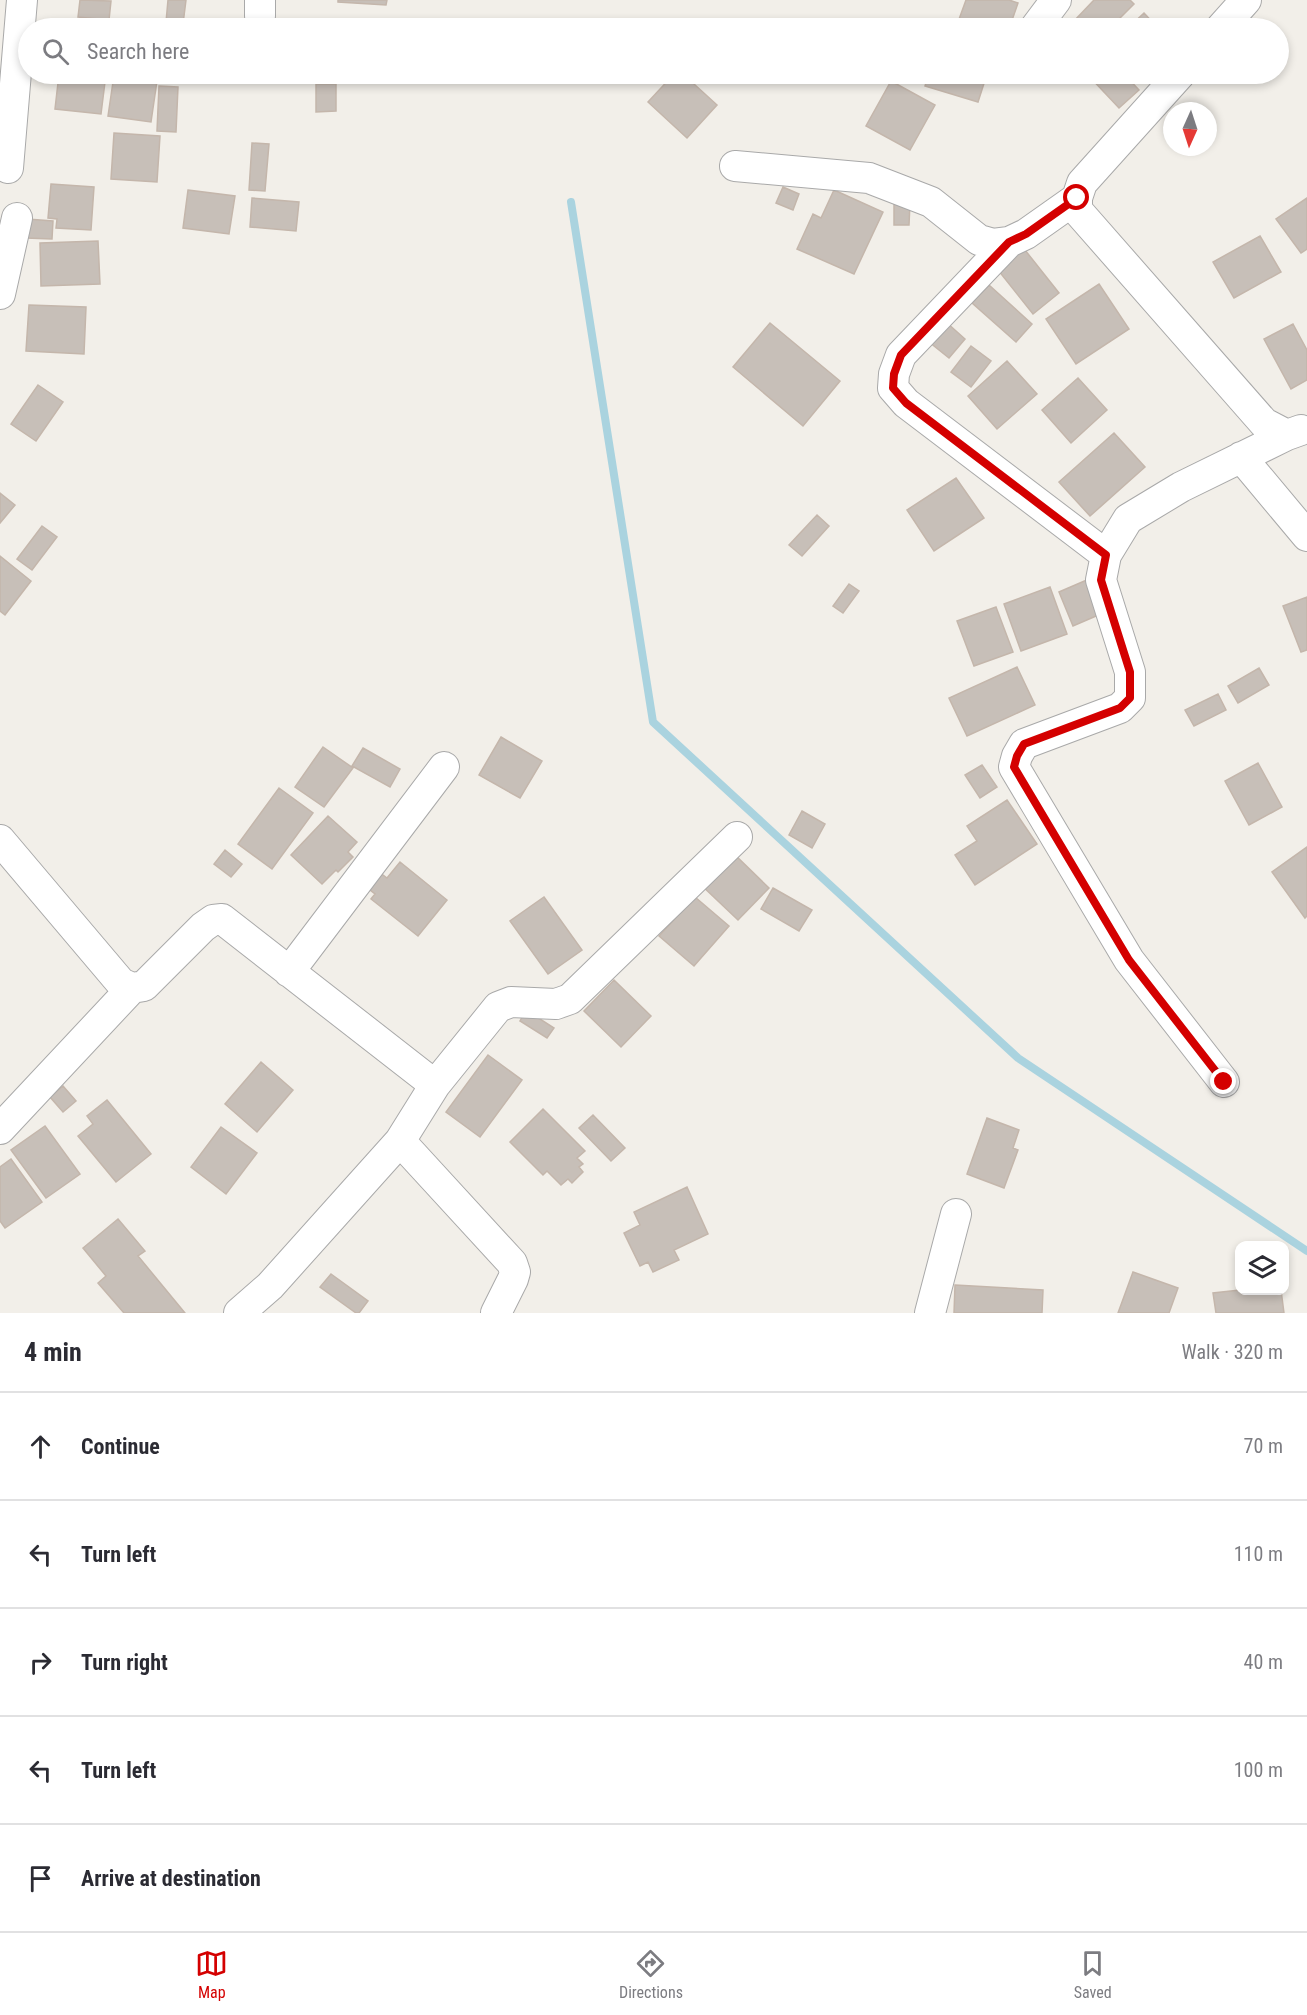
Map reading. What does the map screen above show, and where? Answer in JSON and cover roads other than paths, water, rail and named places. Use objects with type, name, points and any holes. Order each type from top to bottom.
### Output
[{"type":"street","points":[[20,18],[22,0]]},
{"type":"street","points":[[1042,18],[1056,0]]},
{"type":"street","points":[[1230,18],[1246,0]]},
{"type":"street","points":[[8,168],[18,48]]},
{"type":"street","points":[[1171,84],[1082,183],[1077,198],[1077,210],[1264,423],[1297,432]]},
{"type":"street","points":[[735,166],[868,178],[931,202],[979,240],[993,244],[1009,242],[1026,234],[1077,198]]},
{"type":"street","points":[[0,294],[17,218]]},
{"type":"street","points":[[1009,242],[901,355],[894,374],[893,388],[906,403],[1106,555]]},
{"type":"street","points":[[1224,1082],[1129,960],[1014,767],[1024,744],[1120,708],[1130,698],[1130,672],[1101,580],[1106,555],[1128,519],[1181,487],[1297,432]]},
{"type":"street","points":[[1241,457],[1307,536]]},
{"type":"street","points":[[290,972],[444,766]]},
{"type":"street","points":[[239,1313],[270,1286],[400,1142],[435,1085],[498,1007],[511,1002],[556,1004],[570,999],[737,837]]},
{"type":"street","points":[[0,840],[121,984],[132,988],[144,986],[203,927],[213,920],[222,919],[435,1085]]},
{"type":"street","points":[[0,1129],[132,988]]},
{"type":"street","points":[[400,1142],[512,1263],[515,1272],[513,1279],[496,1313]]},
{"type":"street","points":[[930,1313],[957,1214]]},
{"type":"waterway","points":[[571,202],[653,722],[1018,1058],[1307,1251]]}]
